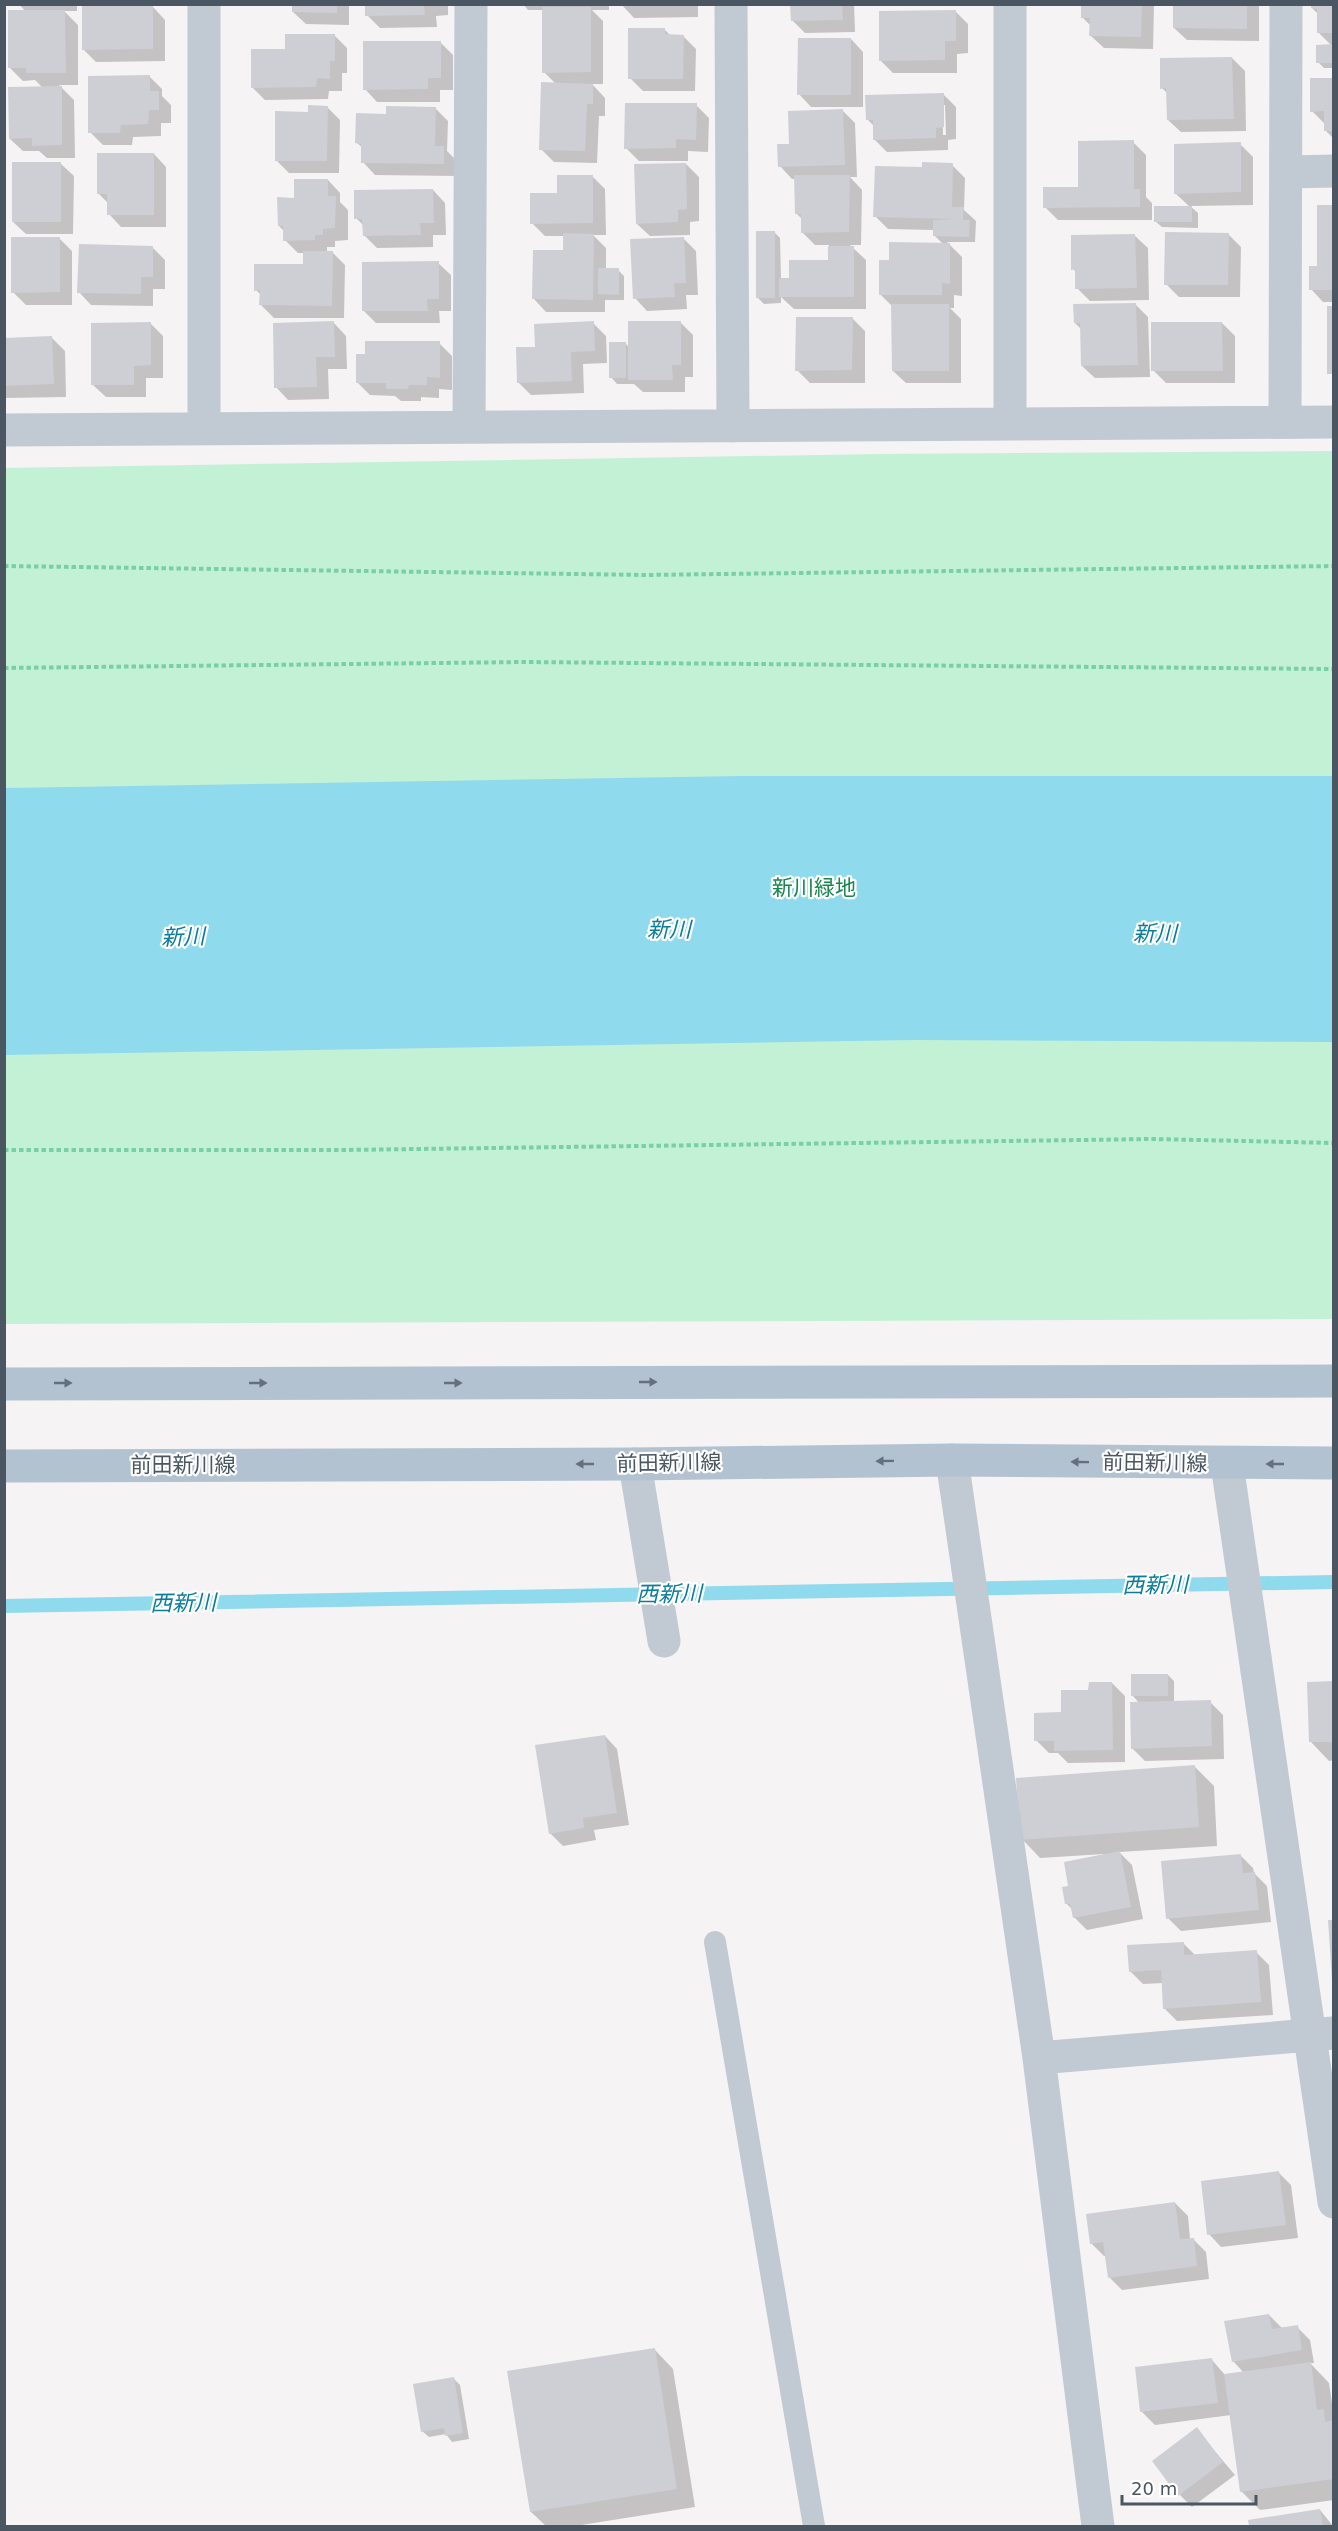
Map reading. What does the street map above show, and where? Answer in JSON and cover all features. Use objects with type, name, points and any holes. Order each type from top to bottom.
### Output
[{"type":"main road","points":[[4,1384],[1334,1381]]},
{"type":"main road","name":"前田新川線","points":[[4,1466],[635,1464],[952,1460],[1227,1464],[1334,1463]]},
{"type":"street","points":[[204,4],[204,429]]},
{"type":"street","points":[[469,427],[471,4]]},
{"type":"street","points":[[731,4],[733,426]]},
{"type":"street","points":[[1010,4],[1010,424]]},
{"type":"street","points":[[1285,422],[1286,4]]},
{"type":"street","points":[[1287,172],[1334,171]]},
{"type":"street","points":[[4,430],[1334,422]]},
{"type":"street","points":[[952,1460],[1039,2058],[1098,2526]]},
{"type":"street","points":[[635,1464],[664,1641]]},
{"type":"street","points":[[1227,1464],[1253,1638],[1322,2034],[1334,2202]]},
{"type":"street","points":[[1039,2058],[1322,2034]]},
{"type":"lane","points":[[715,1942],[814,2526]]},
{"type":"path","points":[[4,566],[646,574],[1334,566]]},
{"type":"path","points":[[4,668],[524,662],[1334,669]]},
{"type":"path","points":[[4,1150],[333,1150],[1154,1139],[1334,1143]]},
{"type":"green space","name":"新川緑地","points":[[1333,451],[1333,1319],[5,1324],[4,468],[881,454]]},
{"type":"water","name":"新川","points":[[742,776],[1333,776],[1333,1042],[913,1040],[5,1055],[5,788]]},
{"type":"building","points":[[292,4],[337,4],[337,13],[292,12]]},
{"type":"building","points":[[365,4],[424,4],[425,15],[365,16]]},
{"type":"building","points":[[790,4],[842,4],[843,20],[791,21]]},
{"type":"building","points":[[1142,4],[1141,37],[1089,36],[1090,18],[1081,18],[1081,6]]},
{"type":"building","points":[[1173,4],[1247,4],[1247,29],[1173,28]]},
{"type":"building","points":[[1311,4],[1334,4],[1334,33],[1317,33],[1317,9],[1311,8]]},
{"type":"building","points":[[153,5],[153,49],[82,50],[82,6]]},
{"type":"building","points":[[542,7],[591,7],[591,72],[542,73]]},
{"type":"building","points":[[8,10],[65,10],[66,73],[26,73],[26,68],[8,68]]},
{"type":"building","points":[[956,10],[956,41],[945,41],[945,60],[879,61],[879,11]]},
{"type":"building","points":[[628,28],[665,28],[665,34],[684,35],[683,79],[628,79]]},
{"type":"building","points":[[285,34],[335,34],[335,61],[330,61],[330,79],[317,78],[316,87],[251,88],[251,49],[285,49]]},
{"type":"building","points":[[798,38],[851,38],[851,95],[797,95]]},
{"type":"building","points":[[363,41],[441,41],[441,78],[428,78],[428,89],[363,90]]},
{"type":"building","points":[[1334,44],[1334,63],[1316,63],[1316,45]]},
{"type":"building","points":[[1232,57],[1234,119],[1167,120],[1166,88],[1160,89],[1160,58]]},
{"type":"building","points":[[150,75],[150,91],[159,91],[159,110],[149,110],[148,124],[121,125],[120,133],[88,133],[88,76]]},
{"type":"building","points":[[1310,78],[1334,78],[1334,131],[1324,131],[1324,111],[1310,112]]},
{"type":"building","points":[[541,82],[593,84],[593,104],[587,104],[585,151],[539,150]]},
{"type":"building","points":[[62,86],[62,145],[32,146],[32,138],[9,139],[8,87]]},
{"type":"building","points":[[944,93],[944,127],[936,128],[936,138],[873,140],[873,120],[866,120],[865,95]]},
{"type":"building","points":[[625,103],[697,103],[696,140],[676,139],[676,148],[624,149]]},
{"type":"building","points":[[308,105],[328,106],[327,161],[275,161],[275,111],[308,112]]},
{"type":"building","points":[[386,106],[436,107],[435,146],[444,146],[444,164],[361,163],[361,144],[355,143],[356,113],[386,114]]},
{"type":"building","points":[[843,109],[845,165],[778,167],[777,144],[789,144],[788,111]]},
{"type":"building","points":[[1134,140],[1134,189],[1140,189],[1140,207],[1043,208],[1043,187],[1078,187],[1078,141]]},
{"type":"building","points":[[1241,142],[1241,192],[1174,194],[1174,144]]},
{"type":"building","points":[[97,153],[154,153],[154,215],[107,215],[107,194],[97,194]]},
{"type":"building","points":[[12,162],[61,162],[61,222],[12,222]]},
{"type":"building","points":[[922,162],[953,163],[952,207],[964,207],[963,220],[970,220],[969,237],[933,236],[933,220],[953,219],[873,217],[875,166],[922,167]]},
{"type":"building","points":[[686,163],[687,209],[678,210],[678,222],[636,224],[634,164]]},
{"type":"building","points":[[557,175],[593,175],[593,223],[530,224],[530,193],[557,193]]},
{"type":"building","points":[[794,175],[850,175],[849,232],[801,233],[801,214],[795,214]]},
{"type":"building","points":[[294,179],[328,179],[328,196],[336,196],[335,228],[323,229],[323,235],[315,235],[315,240],[283,241],[283,226],[278,226],[277,197],[294,198]]},
{"type":"building","points":[[433,189],[434,223],[420,223],[421,235],[363,236],[362,219],[354,219],[354,190]]},
{"type":"building","points":[[1317,205],[1334,205],[1334,290],[1309,290],[1309,266],[1317,266]]},
{"type":"building","points":[[1154,206],[1192,206],[1192,222],[1154,222]]},
{"type":"building","points":[[756,231],[775,231],[775,298],[756,298]]},
{"type":"building","points":[[1165,232],[1229,233],[1228,285],[1164,285]]},
{"type":"building","points":[[563,233],[594,234],[593,300],[532,299],[533,250],[563,250]]},
{"type":"building","points":[[1135,234],[1137,288],[1075,289],[1075,269],[1071,270],[1071,235]]},
{"type":"building","points":[[11,237],[60,237],[60,292],[11,293]]},
{"type":"building","points":[[684,237],[686,283],[674,283],[675,297],[633,299],[630,239]]},
{"type":"building","points":[[889,242],[950,243],[950,284],[942,283],[942,295],[879,295],[879,260],[889,260]]},
{"type":"building","points":[[79,244],[153,246],[153,277],[141,277],[141,294],[77,293]]},
{"type":"building","points":[[828,246],[854,246],[854,297],[779,297],[779,278],[789,278],[789,260],[828,260]]},
{"type":"building","points":[[303,251],[333,251],[332,306],[259,305],[260,290],[254,291],[254,264],[303,264]]},
{"type":"building","points":[[439,261],[439,299],[427,299],[428,311],[362,311],[362,262]]},
{"type":"building","points":[[598,268],[619,268],[619,295],[598,294]]},
{"type":"building","points":[[1136,303],[1138,365],[1081,366],[1080,323],[1074,323],[1073,304]]},
{"type":"building","points":[[891,304],[949,304],[949,371],[892,371]]},
{"type":"building","points":[[1327,306],[1334,306],[1334,374],[1327,374]]},
{"type":"building","points":[[796,317],[853,317],[852,370],[795,371]]},
{"type":"building","points":[[334,321],[335,357],[316,357],[317,387],[274,388],[273,323]]},
{"type":"building","points":[[594,321],[595,351],[571,352],[572,381],[517,383],[516,347],[535,347],[534,324]]},
{"type":"building","points":[[628,321],[681,321],[681,365],[672,365],[673,380],[628,380]]},
{"type":"building","points":[[151,322],[151,365],[134,366],[134,385],[91,385],[91,323]]},
{"type":"building","points":[[1151,322],[1222,322],[1223,371],[1151,371]]},
{"type":"building","points":[[52,336],[54,384],[4,386],[4,338]]},
{"type":"building","points":[[365,341],[440,341],[440,378],[427,377],[427,385],[409,385],[408,389],[386,389],[386,383],[356,383],[356,354],[365,354]]},
{"type":"building","points":[[609,342],[626,342],[626,378],[609,378]]},
{"type":"building","points":[[1131,1674],[1168,1674],[1168,1696],[1131,1696]]},
{"type":"building","points":[[1334,1681],[1334,1742],[1309,1742],[1307,1682]]},
{"type":"building","points":[[1089,1682],[1112,1682],[1113,1750],[1054,1751],[1054,1741],[1034,1741],[1034,1713],[1061,1712],[1061,1690],[1088,1690]]},
{"type":"building","points":[[1211,1700],[1212,1746],[1131,1749],[1130,1702]]},
{"type":"building","points":[[605,1735],[617,1813],[583,1818],[584,1828],[549,1834],[535,1745]]},
{"type":"building","points":[[1195,1765],[1199,1827],[1020,1840],[1016,1778]]},
{"type":"building","points":[[1120,1851],[1131,1907],[1073,1918],[1070,1904],[1065,1904],[1062,1887],[1068,1886],[1064,1862]]},
{"type":"building","points":[[1241,1854],[1243,1873],[1255,1872],[1259,1910],[1166,1919],[1161,1861]]},
{"type":"building","points":[[1328,1920],[1334,1920],[1334,1980],[1332,1980]]},
{"type":"building","points":[[1184,1942],[1184,1955],[1257,1950],[1261,2002],[1163,2009],[1161,1970],[1129,1972],[1127,1945]]},
{"type":"building","points":[[1279,2171],[1286,2225],[1207,2235],[1201,2181]]},
{"type":"building","points":[[1175,2202],[1180,2239],[1194,2238],[1197,2266],[1108,2278],[1103,2242],[1090,2244],[1086,2214]]},
{"type":"building","points":[[1269,2314],[1272,2329],[1298,2325],[1302,2350],[1232,2362],[1224,2321]]},
{"type":"building","points":[[655,2348],[677,2489],[530,2512],[507,2371]]},
{"type":"building","points":[[1212,2358],[1218,2403],[1140,2412],[1135,2367]]},
{"type":"building","points":[[1311,2362],[1317,2410],[1324,2409],[1325,2422],[1334,2420],[1334,2479],[1240,2492],[1224,2374]]},
{"type":"building","points":[[454,2377],[463,2433],[445,2436],[444,2428],[421,2432],[413,2384]]},
{"type":"building","points":[[1197,2427],[1223,2462],[1178,2496],[1152,2461]]},
{"type":"building","points":[[1320,2509],[1323,2526],[1249,2526],[1248,2520]]},
{"type":"waterway","name":"西新川","points":[[4,1606],[1334,1582]]}]
